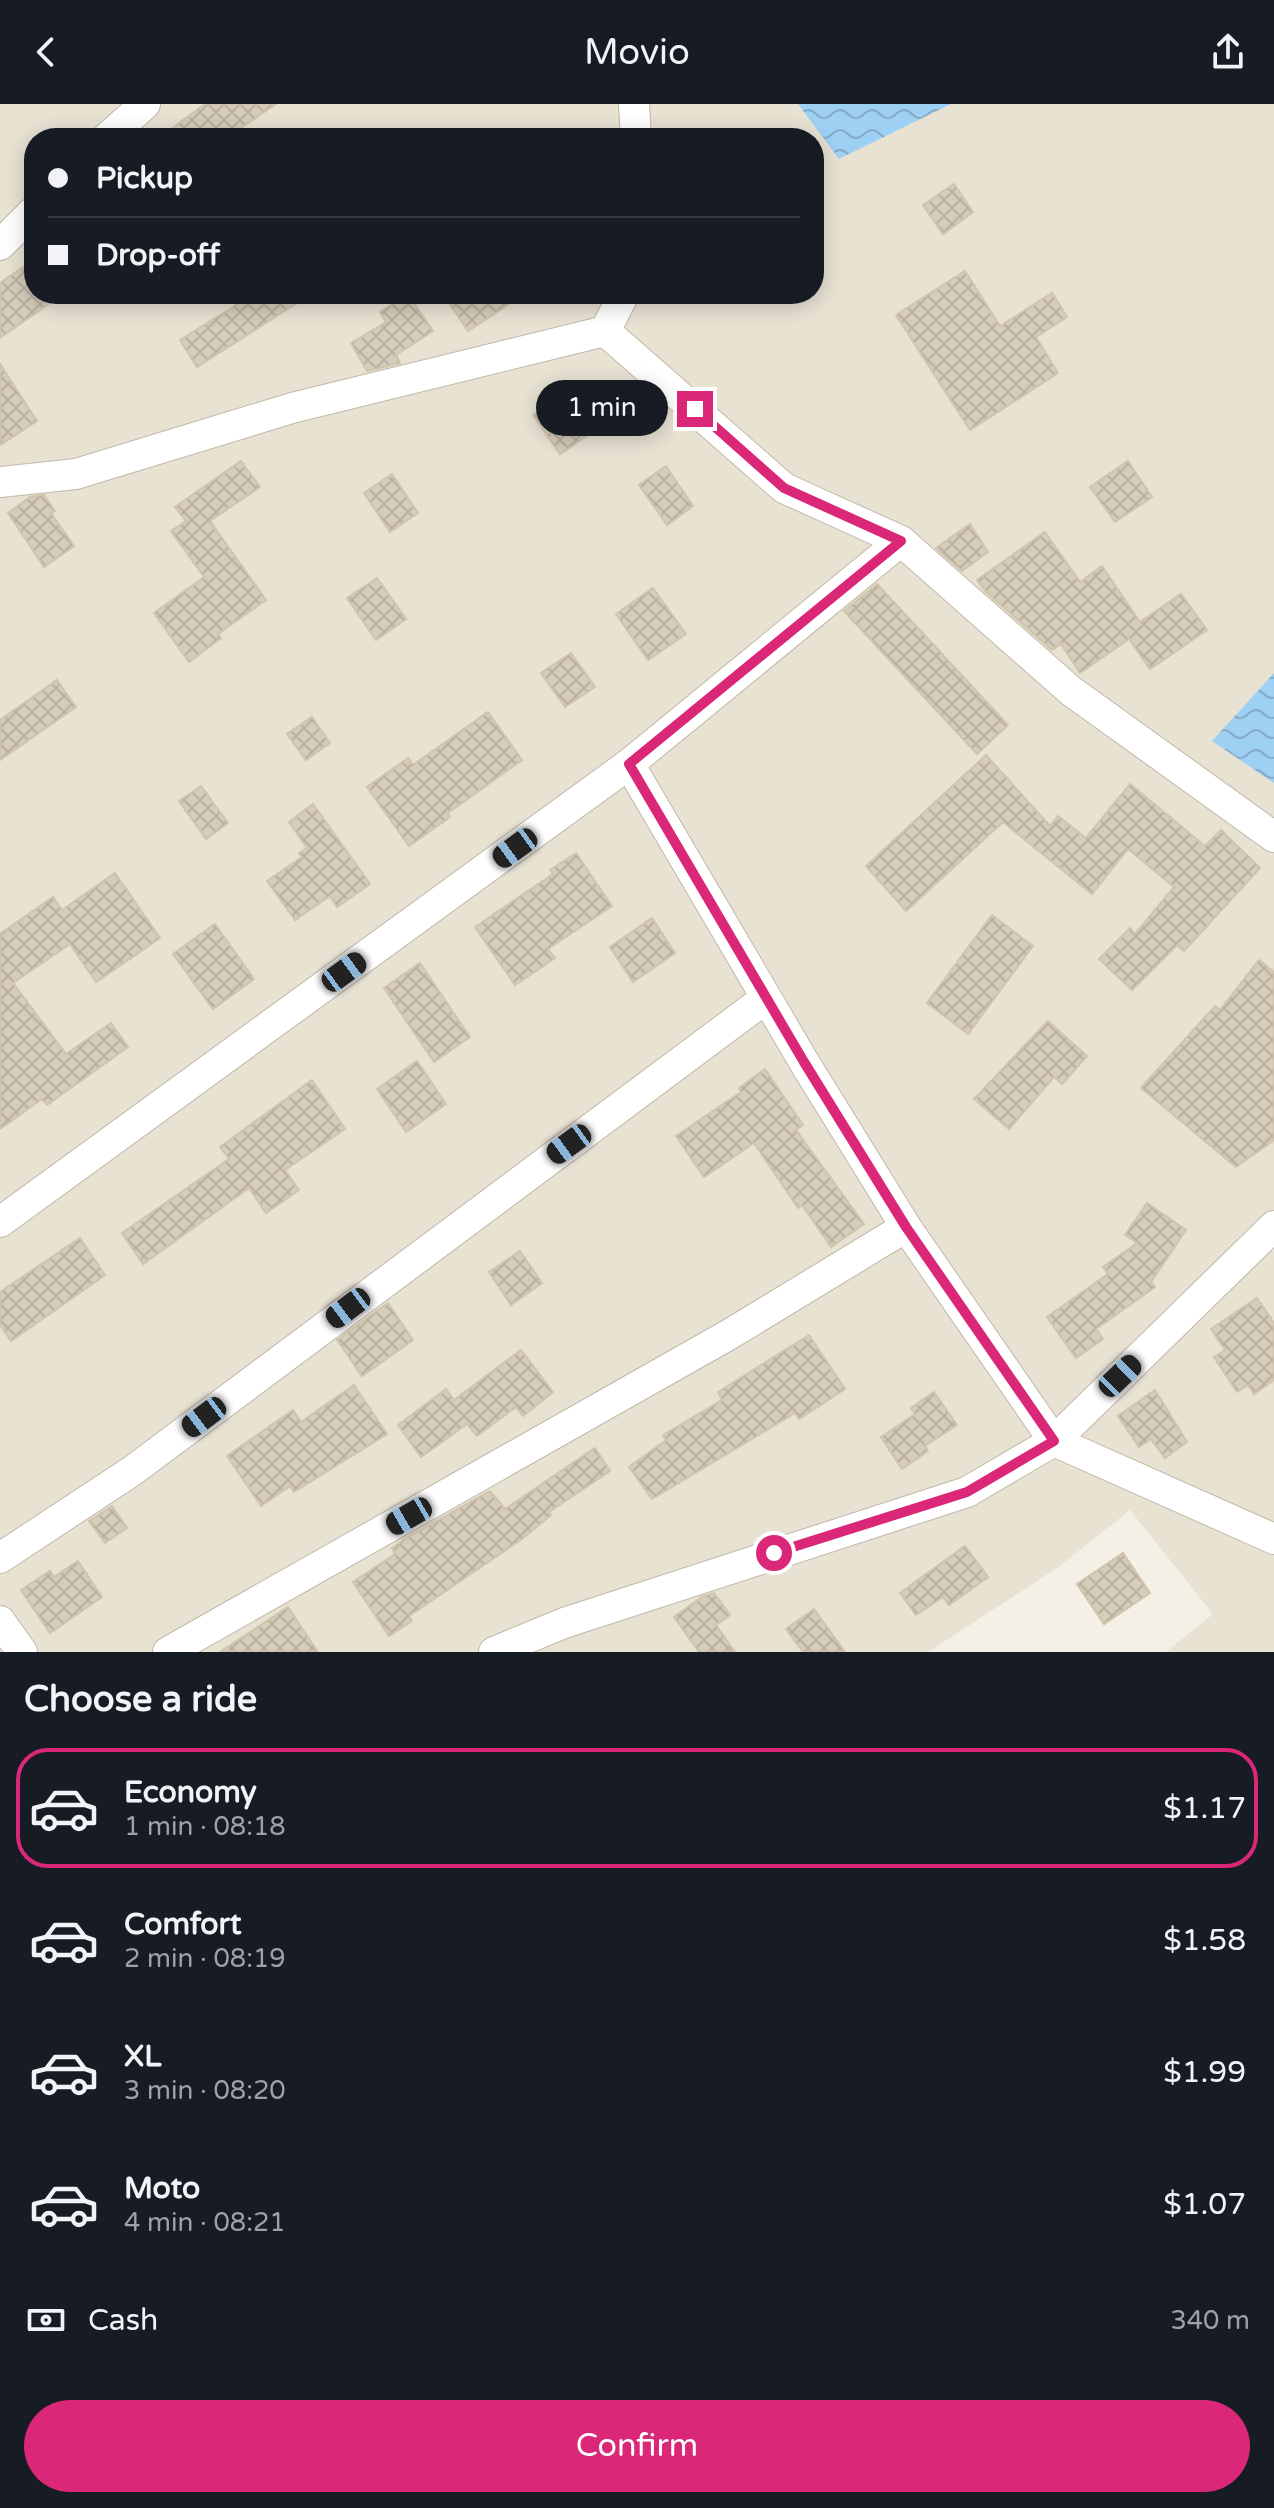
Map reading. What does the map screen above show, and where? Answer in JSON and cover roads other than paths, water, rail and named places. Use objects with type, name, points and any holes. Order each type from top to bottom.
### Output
[{"type":"street","points":[[118,128],[145,104]]},
{"type":"street","points":[[634,104],[635,128]]},
{"type":"street","points":[[0,245],[24,221]]},
{"type":"street","points":[[0,482],[76,474],[292,408],[605,331],[619,304]]},
{"type":"street","points":[[605,331],[784,488],[901,541],[1071,691],[1274,837]]},
{"type":"street","points":[[0,1222],[629,764],[901,541]]},
{"type":"street","points":[[629,764],[766,998],[906,1227],[1054,1441],[1274,1539]]},
{"type":"street","points":[[0,1558],[132,1471],[766,998]]},
{"type":"street","points":[[494,1652],[594,1613],[967,1492],[1054,1441],[1274,1226]]},
{"type":"street","points":[[168,1652],[730,1334],[906,1227]]},
{"type":"street","points":[[0,1621],[22,1652]]},
{"type":"water","points":[[798,104],[951,104],[839,159],[824,139],[824,128],[816,128]]},
{"type":"water","points":[[1274,673],[1274,783],[1212,741]]}]
